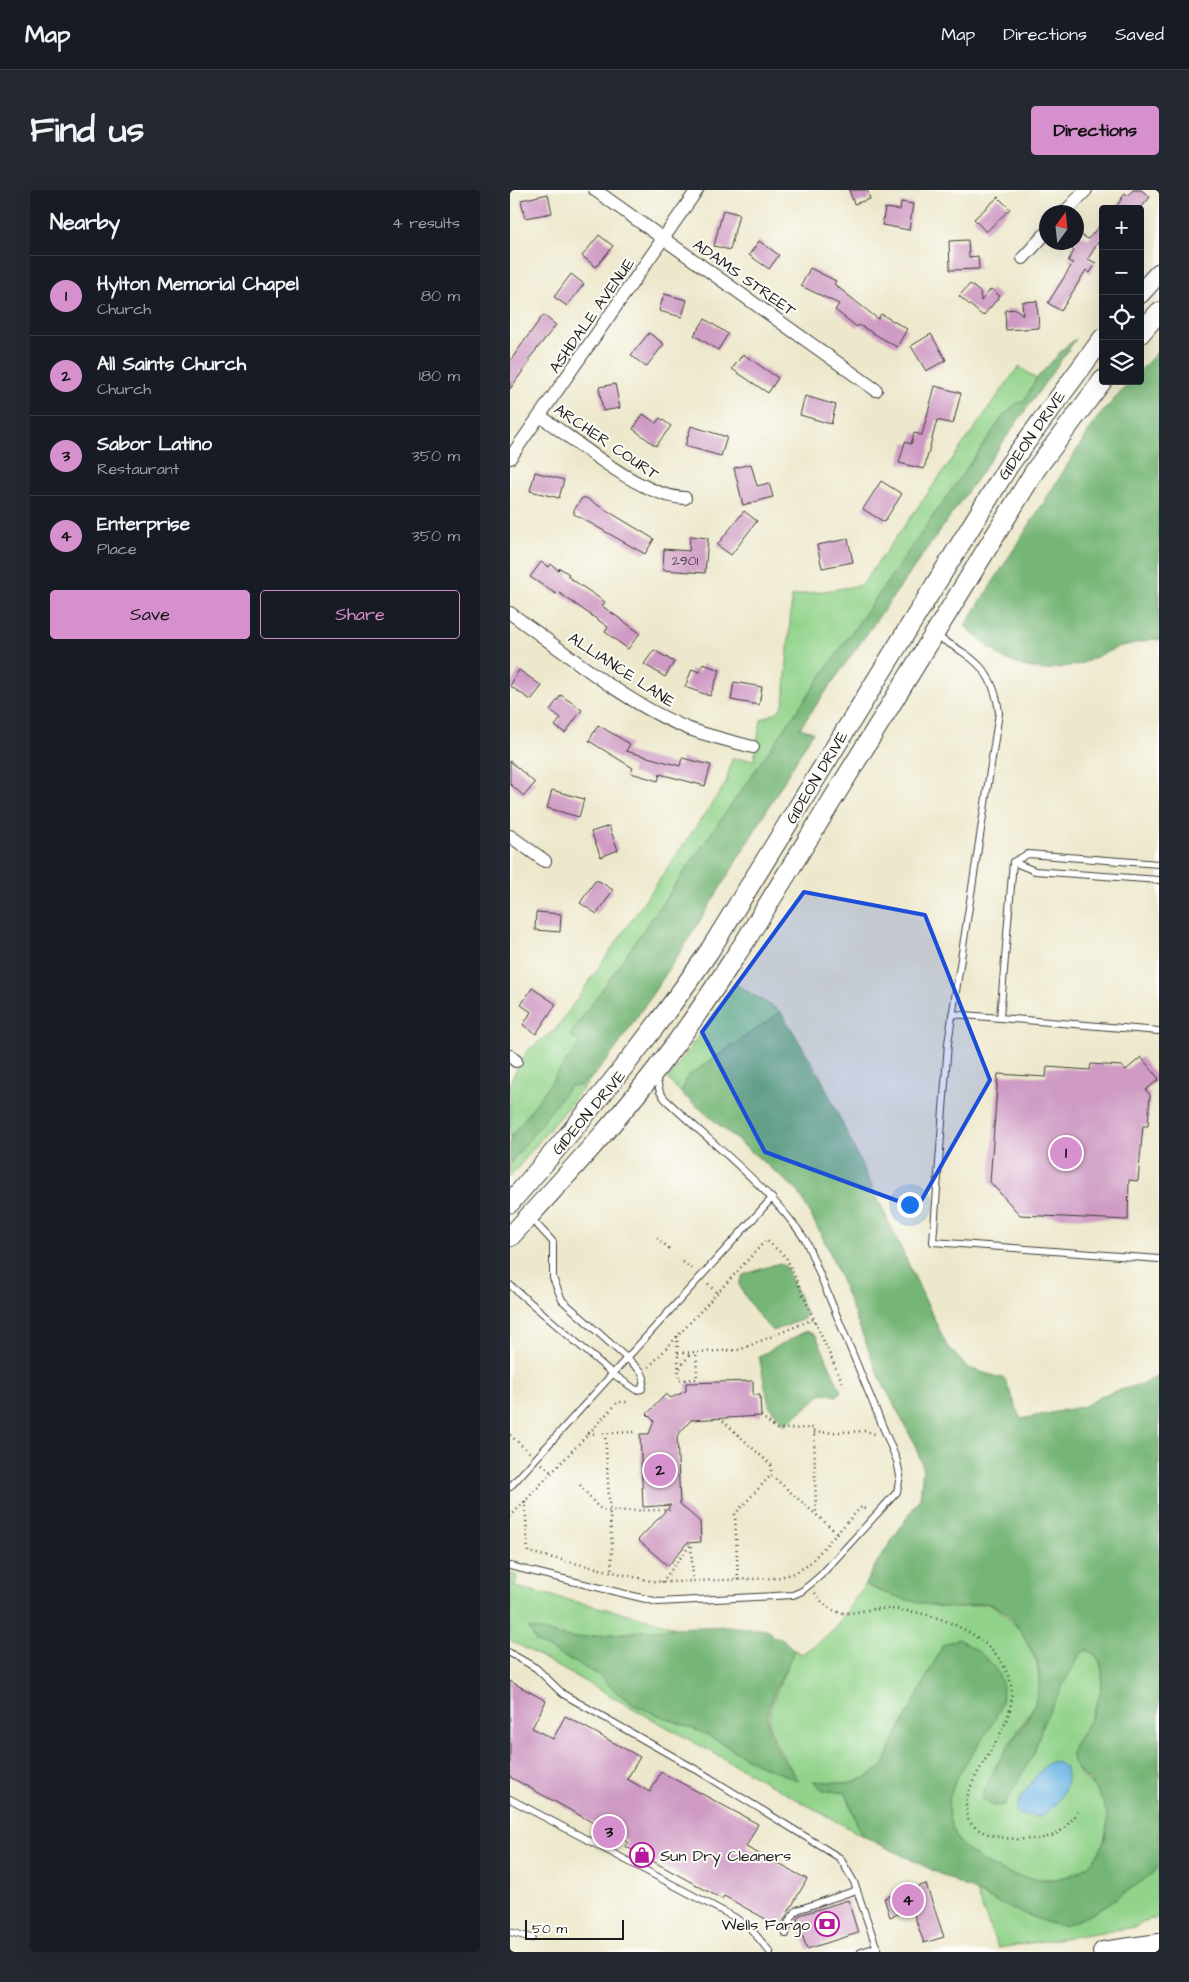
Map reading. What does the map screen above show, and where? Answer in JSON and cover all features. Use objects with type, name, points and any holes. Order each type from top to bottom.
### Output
[{"type":"main road","points":[[1144,290],[1159,273]]},
{"type":"main road","points":[[1144,329],[1159,312]]},
{"type":"main road","name":"GIDEON DRIVE","points":[[510,1203],[623,1070],[672,1006],[710,950],[911,621],[1009,465],[1102,340]]},
{"type":"main road","name":"GIDEON DRIVE","points":[[510,1237],[619,1115],[701,1009],[746,940],[1036,469],[1099,385]]},
{"type":"main road","points":[[911,621],[933,634]]},
{"type":"main road","points":[[1103,1952],[1159,1944]]},
{"type":"street","name":"ADAMS STREET","points":[[595,190],[876,390]]},
{"type":"street","name":"ASHDALE AVENUE","points":[[510,458],[697,190]]},
{"type":"street","points":[[1072,205],[1086,190]]},
{"type":"street","points":[[1023,258],[1039,241]]},
{"type":"street","name":"ARCHER COURT","points":[[540,416],[642,486],[671,498],[685,498]]},
{"type":"street","name":"ALLIANCE LANE","points":[[510,613],[630,698],[658,714],[716,738],[753,747]]},
{"type":"street","points":[[510,836],[545,861]]},
{"type":"lane","points":[[933,634],[978,663],[994,687],[999,713],[952,1014],[933,1242],[1159,1259]]},
{"type":"lane","points":[[1012,862],[1028,854],[1159,864]]},
{"type":"lane","points":[[1000,1018],[1012,862]]},
{"type":"lane","points":[[1012,862],[1035,871],[1159,880]]},
{"type":"lane","points":[[952,1014],[1159,1031]]},
{"type":"lane","points":[[510,1566],[658,1602],[785,1596],[802,1591],[810,1585],[897,1492],[900,1476],[897,1461],[806,1241],[793,1221],[772,1198],[661,1095],[654,1071]]},
{"type":"lane","points":[[510,1487],[772,1198]]},
{"type":"lane","points":[[510,1285],[613,1374],[636,1390],[642,1389],[644,1384],[643,1375],[628,1358],[562,1300],[553,1278],[553,1242],[530,1216]]},
{"type":"lane","points":[[510,1653],[536,1668],[563,1694],[697,1770],[830,1850],[848,1869],[878,1950],[861,1952]]},
{"type":"lane","points":[[510,1799],[734,1917],[750,1928],[770,1952]]},
{"type":"lane","points":[[786,1934],[789,1921],[797,1910],[857,1890]]},
{"type":"lane","points":[[510,1932],[532,1938]]},
{"type":"path","points":[[657,1238],[672,1251]]},
{"type":"path","points":[[649,1374],[648,1368],[766,1240],[786,1256],[844,1386]]},
{"type":"path","points":[[683,1262],[698,1275]]},
{"type":"path","points":[[708,1284],[717,1292]]},
{"type":"path","points":[[678,1353],[739,1350],[814,1319]]},
{"type":"path","points":[[678,1336],[679,1380],[697,1379],[696,1352]]},
{"type":"path","points":[[679,1369],[691,1352]]},
{"type":"path","points":[[510,1517],[618,1402],[630,1402]]},
{"type":"path","points":[[761,1416],[777,1429],[814,1428],[816,1514]]},
{"type":"path","points":[[723,1421],[771,1465],[771,1475],[736,1514],[738,1580]]},
{"type":"path","points":[[814,1433],[870,1431],[877,1437]]},
{"type":"path","points":[[588,1434],[636,1432]]},
{"type":"path","points":[[605,1433],[612,1548],[611,1571]]},
{"type":"path","points":[[771,1475],[837,1533]]},
{"type":"path","points":[[580,1485],[598,1508],[610,1512],[670,1510]]},
{"type":"path","points":[[525,1501],[528,1552],[662,1582],[777,1578],[795,1573],[808,1565],[862,1506],[868,1512]]},
{"type":"path","points":[[662,1582],[691,1544],[693,1581]]},
{"type":"path","points":[[810,1585],[829,1609],[840,1613],[877,1609],[905,1611],[945,1621],[978,1639],[1005,1668],[1011,1692],[1007,1719],[966,1801],[966,1815],[969,1823],[976,1830],[1024,1841],[1041,1840],[1057,1834],[1075,1816],[1079,1809]]},
{"type":"highlighted area","points":[[804,892],[925,915],[990,1080],[917,1208],[765,1152],[702,1032]]},
{"type":"green space","points":[[1076,339],[800,728],[813,732],[708,908],[621,1041],[597,1072],[588,1080],[579,1086],[570,1086],[510,1164],[510,1139],[580,1042],[570,1035],[1004,415],[1016,404],[1024,401],[1036,379],[1065,347]]},
{"type":"green space","points":[[1159,350],[1159,640],[1153,639],[1118,647],[1081,664],[1044,670],[1022,666],[1002,658],[965,626],[1098,417],[1127,385],[1144,385],[1144,367]]},
{"type":"green space","points":[[1019,366],[1036,379],[1024,401],[1016,404],[1004,415],[571,1035],[581,1042],[510,1139],[510,1082],[527,1051],[557,1028],[726,783],[732,758],[754,760],[761,720],[779,711],[784,702],[792,596],[862,585]]},
{"type":"green space","points":[[735,984],[781,1012],[688,1076],[681,1093],[668,1079]]},
{"type":"green space","points":[[781,1012],[820,1076],[947,1346],[968,1368],[1005,1379],[1021,1419],[1085,1406],[1103,1395],[1144,1383],[1159,1376],[1159,1863],[1153,1874],[1094,1913],[1064,1926],[1051,1924],[1009,1908],[861,1835],[846,1793],[823,1790],[813,1781],[847,1783],[865,1778],[884,1766],[893,1743],[943,1645],[958,1639],[990,1662],[1002,1685],[1000,1708],[988,1731],[957,1777],[949,1801],[952,1826],[959,1841],[976,1857],[995,1868],[1016,1875],[1038,1879],[1060,1878],[1079,1871],[1095,1858],[1107,1830],[1104,1804],[1090,1782],[1077,1769],[1072,1756],[1077,1741],[1090,1720],[1099,1699],[1102,1669],[1094,1654],[1086,1650],[1080,1654],[1043,1723],[1034,1753],[1004,1805],[993,1806],[981,1797],[998,1763],[1028,1717],[1038,1693],[1038,1665],[1022,1633],[1005,1613],[990,1604],[977,1604],[956,1608],[933,1606],[897,1597],[865,1584],[876,1564],[920,1498],[923,1467],[914,1443],[879,1376],[828,1248],[798,1191],[681,1093],[688,1076]]},
{"type":"green space","points":[[597,1071],[510,1177],[510,1164],[570,1085],[579,1086]]},
{"type":"green space","points":[[779,1263],[786,1267],[806,1313],[804,1319],[773,1331],[754,1310],[739,1284],[743,1275]]},
{"type":"green space","points":[[806,1331],[816,1335],[841,1391],[837,1396],[823,1393],[785,1425],[769,1406],[759,1356]]},
{"type":"green space","points":[[510,1573],[517,1576],[515,1587],[660,1622],[675,1628],[573,1638],[529,1629],[536,1642],[599,1675],[615,1691],[634,1705],[706,1734],[755,1763],[799,1780],[775,1742],[770,1716],[777,1690],[794,1650],[802,1654],[833,1631],[865,1584],[878,1591],[957,1608],[989,1603],[1000,1610],[1021,1631],[1037,1663],[1040,1685],[1037,1701],[997,1764],[982,1797],[1024,1769],[1034,1753],[1043,1723],[1060,1688],[1080,1654],[1085,1650],[1096,1657],[1102,1667],[1102,1680],[1094,1711],[1073,1746],[1079,1772],[1103,1799],[1107,1811],[1108,1818],[1104,1841],[1092,1862],[1072,1874],[1048,1879],[1022,1877],[996,1869],[973,1855],[956,1837],[948,1816],[948,1803],[954,1783],[964,1766],[943,1645],[893,1743],[884,1766],[865,1778],[847,1783],[814,1782],[823,1790],[846,1793],[861,1835],[510,1640]]},
{"type":"green space","points":[[728,1626],[768,1630],[772,1636],[783,1639],[794,1650],[772,1697],[768,1725],[775,1745],[799,1781],[755,1763],[706,1734],[634,1705],[615,1691],[599,1675],[536,1642],[529,1628],[573,1638],[675,1628]]},
{"type":"green space","points":[[1159,1863],[1159,1916],[1155,1920],[1151,1918],[1135,1927],[998,1948],[976,1893],[1051,1924],[1153,1874]]},
{"type":"water","points":[[1057,1761],[1064,1767],[1067,1783],[1053,1807],[1039,1817],[1021,1815],[1016,1812],[1022,1796],[1038,1774],[1047,1764]]},
{"type":"building","points":[[849,190],[867,190],[870,199],[854,204]]},
{"type":"building","points":[[1133,190],[1141,190],[1150,197],[1143,205],[1118,205],[1125,193],[1128,196]]},
{"type":"building","points":[[548,194],[552,213],[525,218],[521,200]]},
{"type":"building","points":[[998,197],[1010,209],[986,232],[974,219]]},
{"type":"building","points":[[901,202],[913,204],[909,230],[882,225],[885,208],[900,210]]},
{"type":"building","points":[[723,210],[739,214],[730,250],[714,246]]},
{"type":"building","points":[[1099,227],[1099,241],[1088,259],[1096,263],[1090,273],[1086,270],[1061,311],[1048,303],[1073,263],[1068,261],[1073,250],[1084,250],[1084,236],[1088,239]]},
{"type":"building","points":[[599,235],[613,246],[596,267],[582,256]]},
{"type":"building","points":[[968,240],[969,257],[978,256],[979,269],[950,270],[949,241]]},
{"type":"building","points":[[759,241],[779,255],[769,269],[749,255]]},
{"type":"building","points":[[810,268],[836,281],[834,284],[878,319],[881,314],[907,329],[897,347],[859,325],[857,327],[835,310],[839,304],[801,286]]},
{"type":"building","points":[[571,274],[584,284],[567,306],[554,297]]},
{"type":"building","points":[[970,284],[980,292],[981,301],[991,289],[1000,296],[983,316],[959,296]]},
{"type":"building","points":[[664,294],[687,300],[682,317],[659,311]]},
{"type":"building","points":[[1037,301],[1039,328],[1006,330],[1005,310],[1016,309],[1023,315],[1022,302]]},
{"type":"building","points":[[543,315],[556,325],[528,360],[530,361],[510,389],[510,361]]},
{"type":"building","points":[[705,319],[728,334],[718,350],[694,335]]},
{"type":"building","points":[[649,333],[664,344],[646,367],[631,355]]},
{"type":"building","points":[[931,334],[946,360],[926,371],[911,346]]},
{"type":"building","points":[[743,354],[778,378],[768,393],[732,369]]},
{"type":"building","points":[[615,384],[620,408],[603,411],[599,387]]},
{"type":"building","points":[[935,386],[961,393],[953,424],[937,420],[924,469],[899,463],[905,442],[911,444],[914,433],[922,435]]},
{"type":"building","points":[[805,396],[836,405],[831,424],[800,415]]},
{"type":"building","points":[[643,414],[656,423],[660,418],[671,426],[656,446],[633,429]]},
{"type":"building","points":[[691,426],[727,437],[721,456],[685,446]]},
{"type":"building","points":[[751,464],[757,486],[769,483],[773,497],[743,505],[734,468]]},
{"type":"building","points":[[535,472],[564,480],[559,498],[530,491]]},
{"type":"building","points":[[881,481],[902,494],[884,522],[863,509]]},
{"type":"building","points":[[582,498],[586,498],[654,539],[645,554],[574,514],[574,510]]},
{"type":"building","points":[[744,511],[757,521],[731,555],[717,545]]},
{"type":"building","points":[[690,536],[708,538],[705,573],[663,570],[664,549],[689,551]]},
{"type":"building","points":[[848,539],[853,562],[822,568],[817,545]]},
{"type":"building","points":[[541,562],[549,567],[551,564],[558,570],[560,568],[569,574],[567,576],[605,602],[602,606],[640,633],[628,649],[605,632],[608,627],[558,592],[556,594],[530,577]]},
{"type":"building","points":[[654,650],[674,662],[665,677],[644,664]]},
{"type":"building","points":[[703,664],[720,670],[710,696],[685,687],[692,669],[699,672]]},
{"type":"building","points":[[519,670],[542,686],[531,700],[510,686]]},
{"type":"building","points":[[734,682],[762,687],[759,705],[731,700]]},
{"type":"building","points":[[561,695],[582,710],[565,733],[555,726],[561,718],[550,710]]},
{"type":"building","points":[[598,725],[630,744],[626,751],[680,766],[682,758],[711,765],[705,786],[660,774],[658,781],[631,773],[633,768],[589,741]]},
{"type":"building","points":[[510,761],[535,783],[524,796],[510,784]]},
{"type":"building","points":[[552,790],[584,799],[579,817],[547,808]]},
{"type":"building","points":[[609,826],[618,850],[601,857],[591,832]]},
{"type":"building","points":[[595,881],[599,881],[613,890],[597,914],[580,903]]},
{"type":"building","points":[[536,912],[561,914],[560,932],[535,930]]},
{"type":"building","points":[[532,988],[556,1004],[536,1034],[523,1025],[531,1012],[521,1005]]},
{"type":"building","points":[[1141,1057],[1159,1079],[1146,1090],[1150,1095],[1148,1126],[1143,1126],[1138,1181],[1129,1180],[1128,1220],[1020,1215],[990,1182],[998,1074],[1046,1077],[1047,1067],[1090,1070],[1091,1064],[1122,1066],[1126,1070]]},
{"type":"building","points":[[753,1381],[753,1395],[760,1395],[761,1416],[691,1420],[677,1436],[680,1504],[700,1522],[701,1542],[687,1543],[668,1566],[638,1540],[671,1505],[643,1507],[640,1434],[649,1434],[654,1421],[647,1414],[666,1394],[671,1398],[686,1391],[686,1383]]},
{"type":"building","points":[[510,1681],[546,1701],[532,1728],[553,1739],[565,1716],[640,1757],[627,1779],[650,1792],[661,1772],[758,1824],[746,1847],[807,1879],[780,1927],[724,1896],[722,1899],[625,1846],[628,1842],[510,1777]]},
{"type":"building","points":[[926,1884],[944,1937],[924,1943],[912,1909],[890,1917],[884,1898]]},
{"type":"building","name":"Wells Fargo","points":[[848,1900],[858,1933],[807,1949],[797,1919],[800,1915]]},
{"type":"place","name":"Hylton Memorial Chapel","points":[[1066,1153]]},
{"type":"place","name":"All Saints Church","points":[[660,1470]]},
{"type":"place","name":"Sabor Latino","points":[[609,1832]]},
{"type":"place","name":"Sun Dry Cleaners","points":[[642,1855]]},
{"type":"place","name":"Enterprise","points":[[908,1900]]},
{"type":"place","name":"Wells Fargo","points":[[827,1924]]}]
